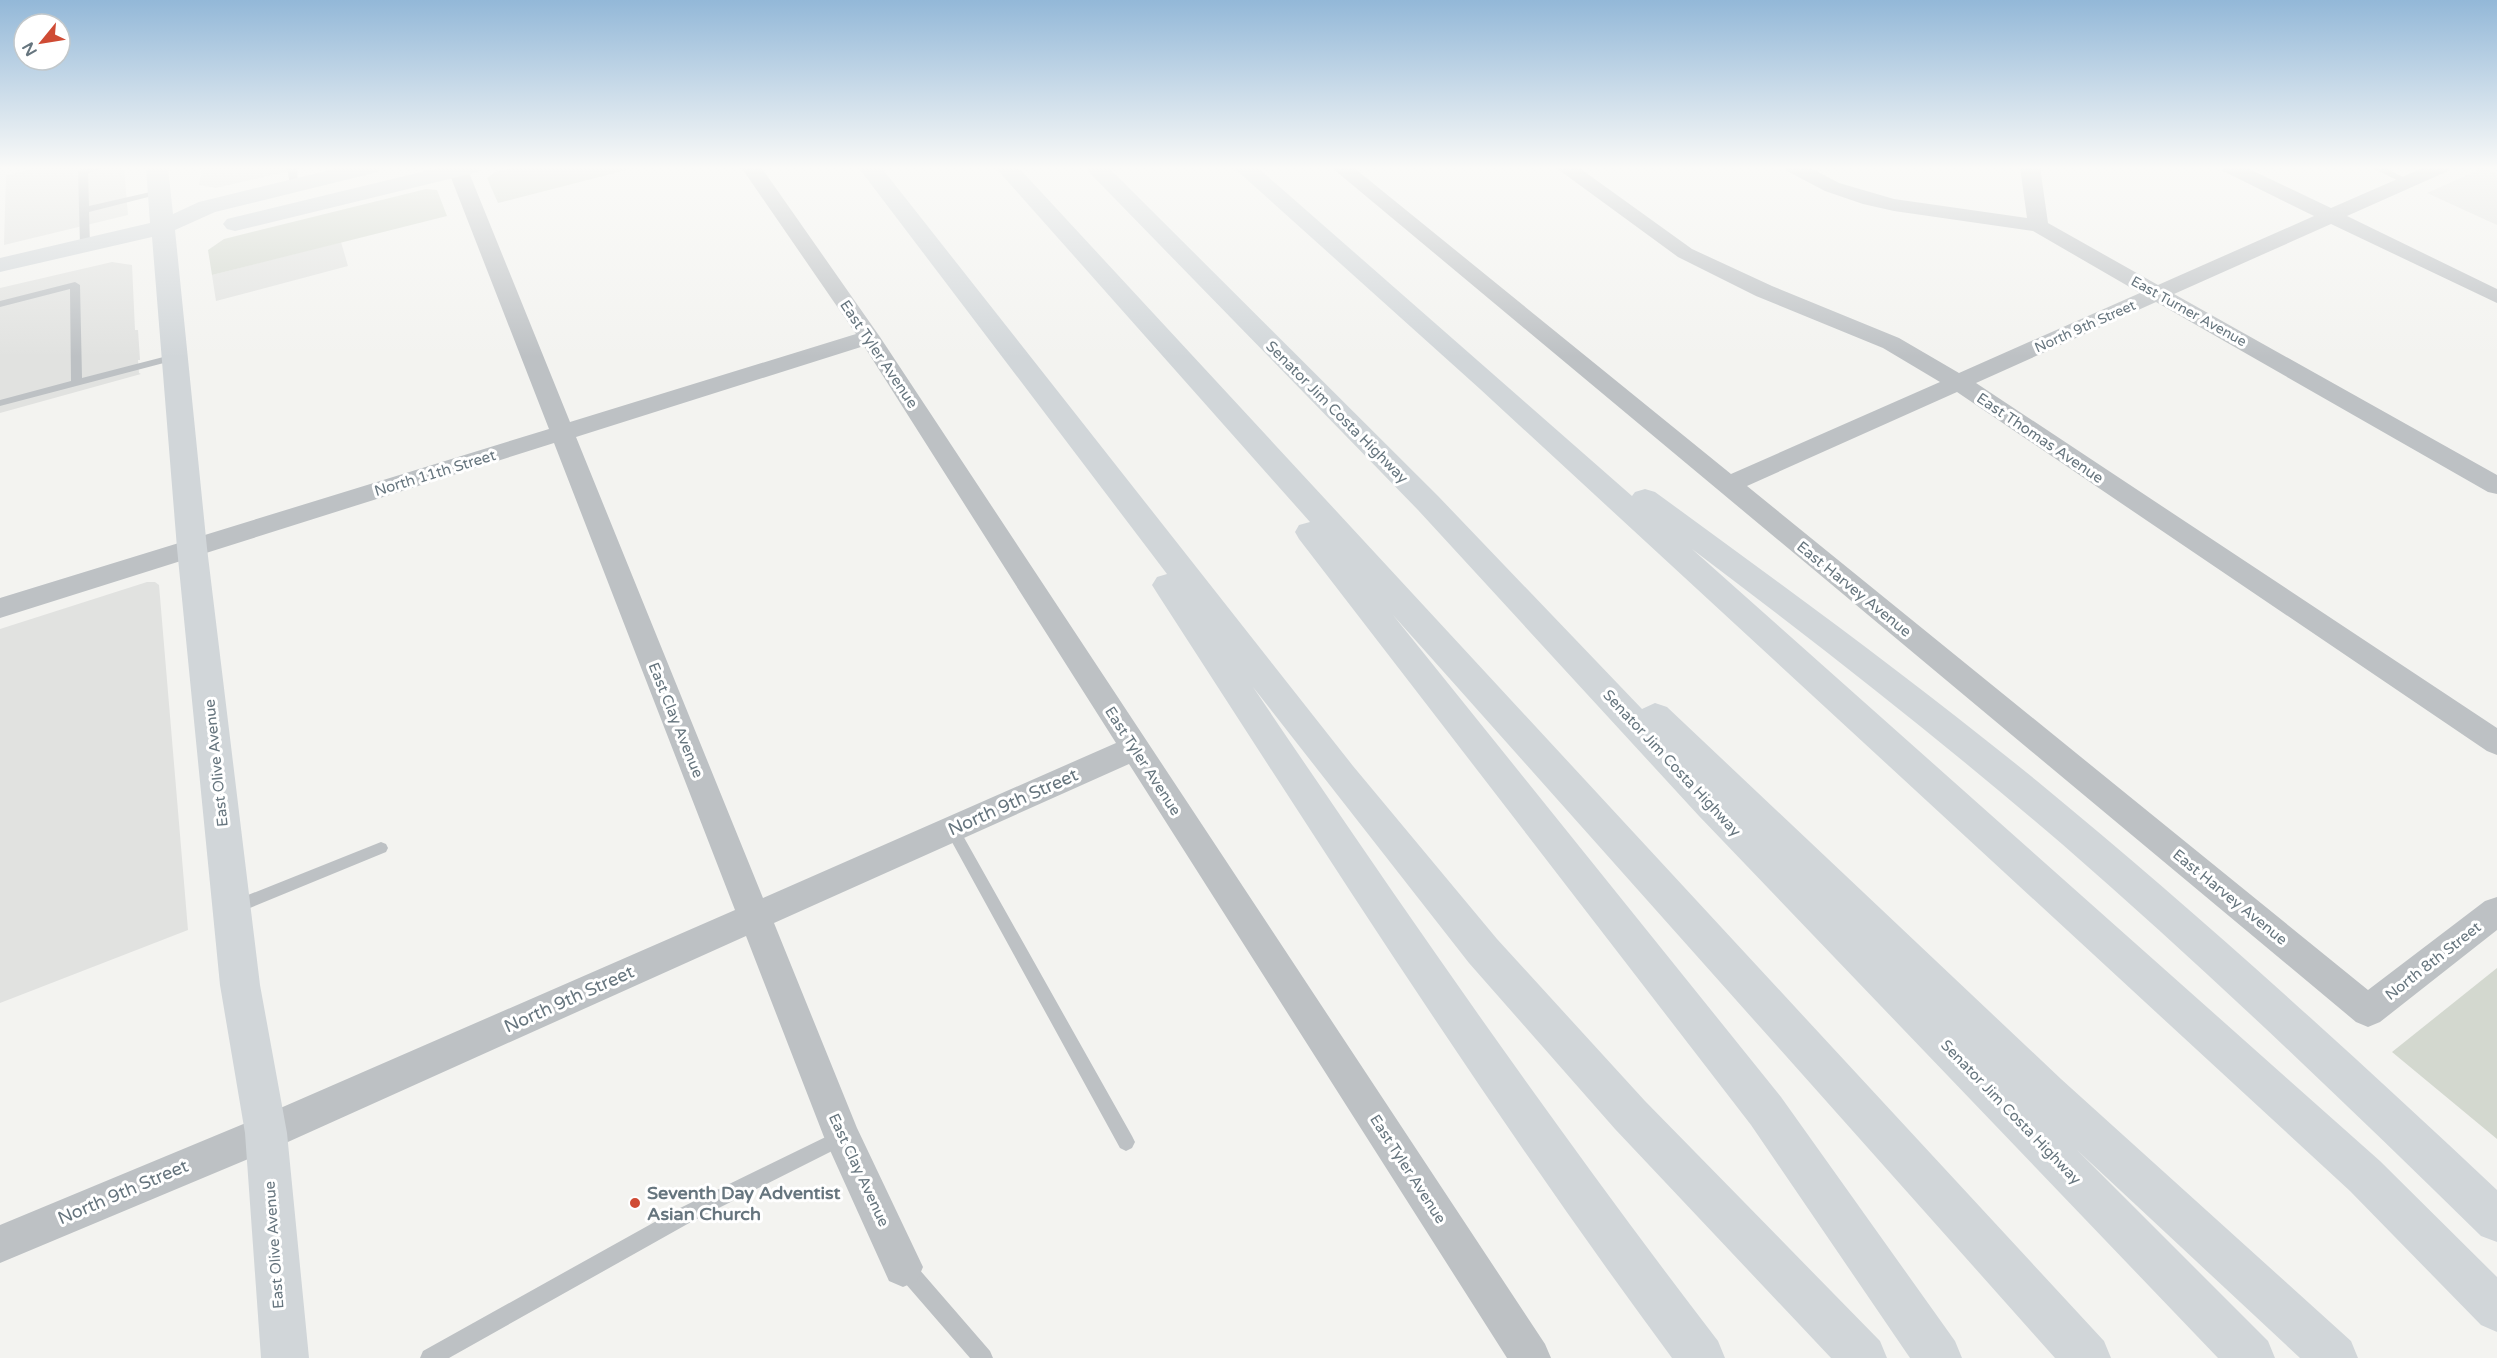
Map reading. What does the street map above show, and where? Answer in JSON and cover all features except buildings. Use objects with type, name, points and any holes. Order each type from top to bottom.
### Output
[{"type":"main road","points":[[0,265],[148,230]]},
{"type":"main road","name":"East Olive Avenue","points":[[163,230],[192,548],[240,985],[266,1133],[285,1358]]},
{"type":"main road","points":[[918,230],[1341,776],[1476,942],[1573,1053],[1863,1358]]},
{"type":"main road","points":[[1063,230],[2087,1358]]},
{"type":"main road","name":"Senator Jim Costa Highway","points":[[1158,230],[1428,503],[1712,806],[2251,1358]]},
{"type":"main road","points":[[1316,230],[1490,383],[2365,1176],[2497,1309]]},
{"type":"main road","points":[[1132,307],[1766,1111],[1938,1358]]},
{"type":"main road","points":[[1008,346],[1491,1067],[1582,1198],[1701,1358]]},
{"type":"main road","points":[[1490,383],[1777,597],[2001,772],[2224,965],[2357,1086],[2497,1220]]},
{"type":"main road","points":[[1428,503],[1738,793],[2046,1093],[2334,1358]]},
{"type":"street","name":"East Clay Avenue","points":[[487,230],[562,433],[842,1137],[903,1266]]},
{"type":"street","name":"East Tyler Avenue","points":[[795,230],[869,337],[1532,1358]]},
{"type":"street","name":"East Harvey Avenue","points":[[1418,230],[2368,1011]]},
{"type":"street","name":"East Thomas Avenue","points":[[1653,230],[1685,253],[1764,291],[1891,343],[1959,383],[2497,743]]},
{"type":"street","name":"East Turner Avenue","points":[[2046,230],[2497,486]]},
{"type":"street","name":"North 9th Street","points":[[1728,485],[2299,230]]},
{"type":"street","points":[[2360,230],[2497,297]]},
{"type":"street","name":"North 11th Street","points":[[0,608],[869,337]]},
{"type":"street","name":"North 9th Street","points":[[0,1244],[266,1133],[1135,748]]},
{"type":"street","name":"North 8th Street","points":[[2368,1011],[2497,911]]},
{"type":"lane","points":[[85,230],[85,245]]},
{"type":"lane","points":[[0,304],[75,285],[77,383]]},
{"type":"lane","points":[[0,404],[175,357]]},
{"type":"lane","points":[[952,829],[1126,1142]]},
{"type":"lane","points":[[231,909],[381,848]]},
{"type":"lane","points":[[430,1358],[642,1237],[784,1163],[842,1137]]},
{"type":"lane","points":[[903,1266],[983,1358]]},
{"type":"shaded area","points":[[4,230],[64,230],[4,245]]},
{"type":"shaded area","points":[[259,230],[390,230],[212,275],[208,250],[224,239]]},
{"type":"shaded area","points":[[341,242],[348,266],[216,301],[212,275]]},
{"type":"shaded area","points":[[112,262],[132,265],[135,330],[138,330],[140,360],[138,360],[141,374],[0,413],[0,288]]},
{"type":"shaded area","points":[[147,582],[155,582],[159,585],[188,930],[0,1003],[0,629]]},
{"type":"shaded area","points":[[2497,968],[2497,1139],[2392,1052]]},
{"type":"place","name":"Seventh Day Adventist Asian Church","points":[[635,1203]]}]
